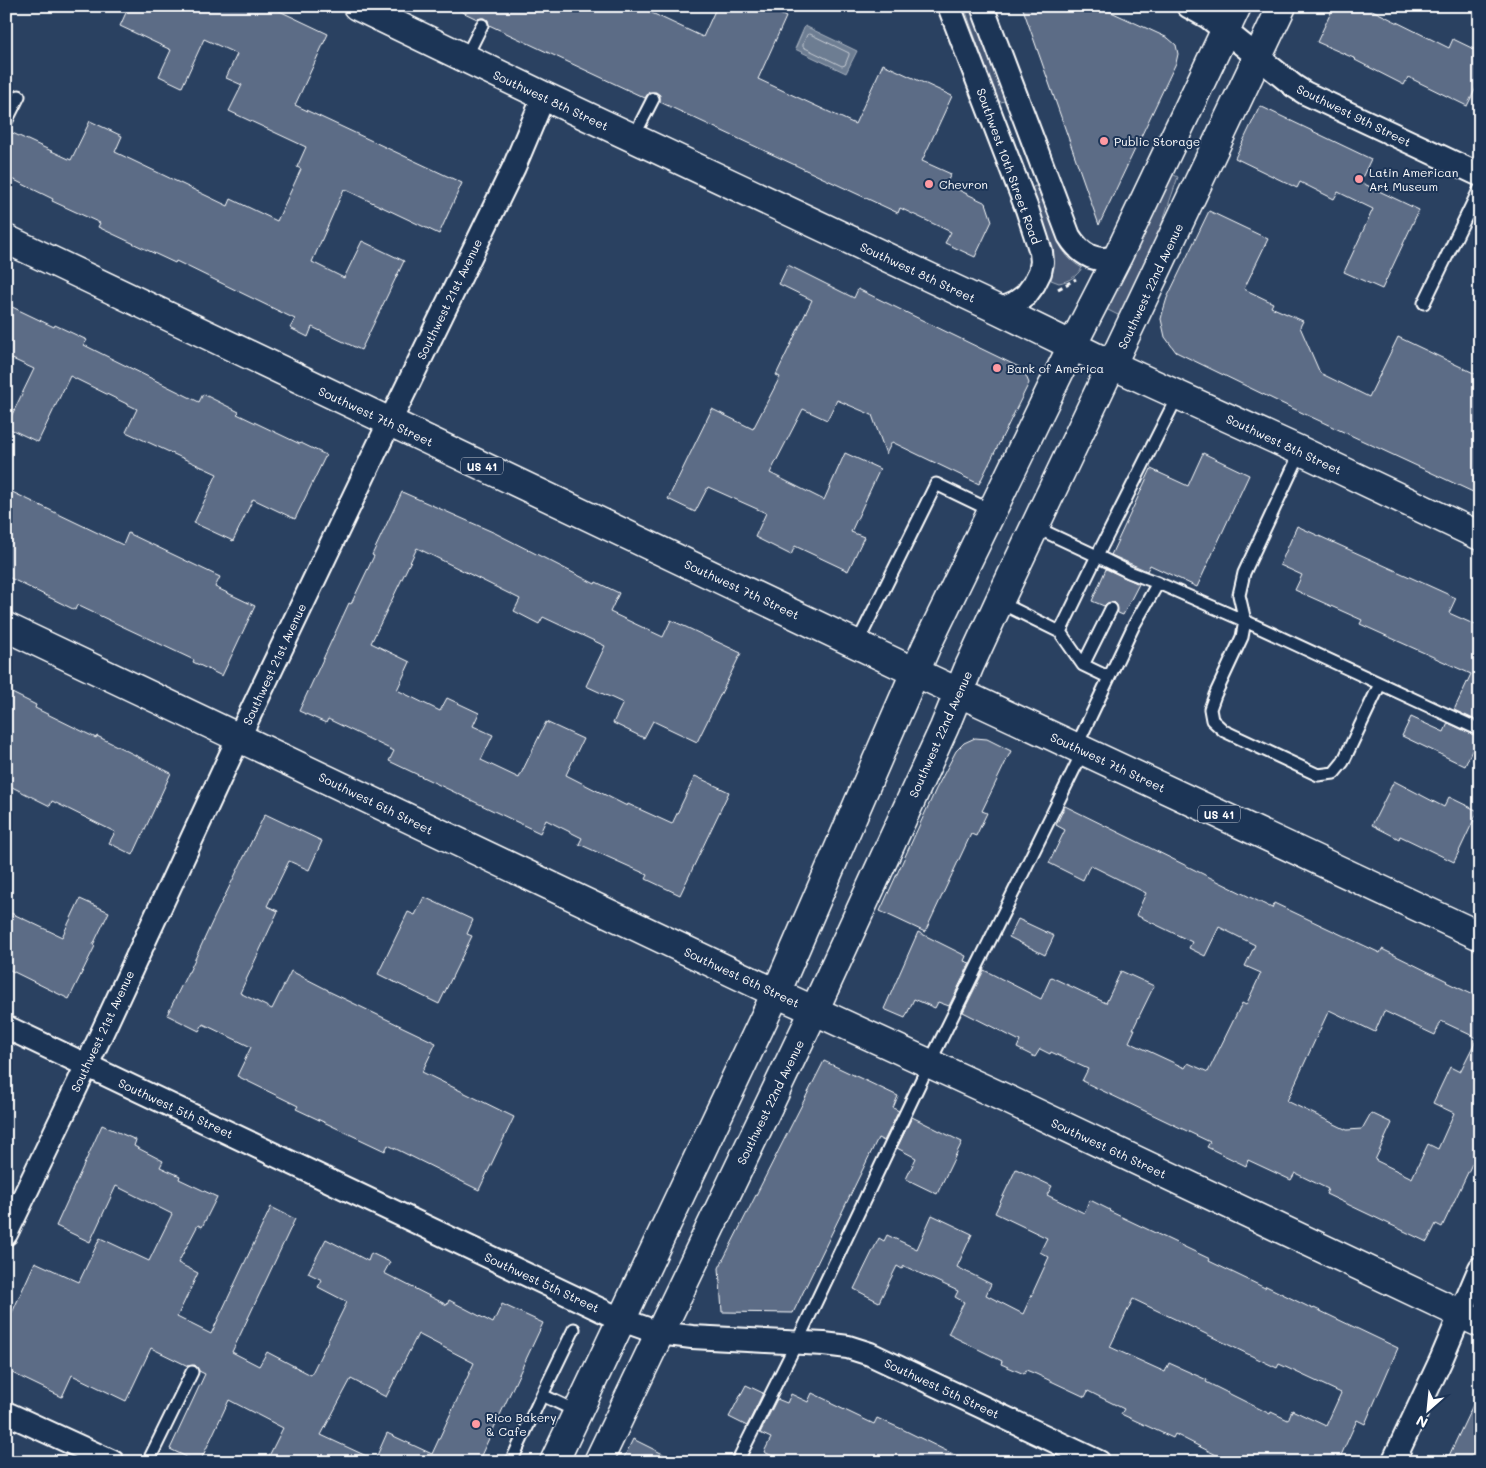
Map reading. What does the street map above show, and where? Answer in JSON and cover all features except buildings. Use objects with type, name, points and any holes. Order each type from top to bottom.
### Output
[{"type":"main road","name":"Southwest 8th Street","points":[[357,6],[1112,365],[1301,451],[1480,536]]},
{"type":"main road","points":[[554,1462],[776,993],[915,672],[1072,346],[1118,256],[1237,6]]},
{"type":"main road","name":"Southwest 22nd Avenue","points":[[598,1462],[814,1011],[944,728],[958,692],[999,602],[1282,6]]},
{"type":"main road","name":"Southwest 7th Street","points":[[6,239],[915,672],[1480,936]]},
{"type":"main road","name":"Southwest 6th Street","points":[[6,627],[814,1011],[1470,1319]]},
{"type":"street","name":"Southwest 10th Street Road","points":[[949,6],[1027,209],[1041,252],[1040,272],[1034,284],[1026,295],[1015,304],[999,310]]},
{"type":"street","points":[[982,6],[1069,236],[1076,247],[1085,254],[1101,260],[1118,256]]},
{"type":"street","name":"Southwest 9th Street","points":[[1188,6],[1208,17],[1305,93],[1480,175]]},
{"type":"street","name":"Southwest 21st Avenue","points":[[6,1234],[87,1065],[239,737],[389,422],[514,167],[544,96]]},
{"type":"street","points":[[1001,140],[1029,132]]},
{"type":"street","name":"Southwest 5th Street","points":[[6,1027],[622,1320],[660,1333],[692,1337],[848,1346],[870,1354],[1099,1462]]},
{"type":"street","points":[[1393,1462],[1441,1360],[1470,1319],[1480,1268]]},
{"type":"street","points":[[6,1413],[113,1462]]},
{"type":"lane","points":[[465,59],[482,25]]},
{"type":"lane","points":[[6,122],[19,96]]},
{"type":"lane","points":[[634,138],[653,99]]},
{"type":"lane","points":[[1424,303],[1480,188]]},
{"type":"lane","points":[[1060,632],[1178,395]]},
{"type":"lane","points":[[1301,451],[1244,574],[1239,595],[1245,621],[1242,637],[1210,709],[1212,720],[1224,731],[1318,775],[1334,773],[1344,762],[1380,684]]},
{"type":"lane","points":[[857,644],[936,484],[992,511]]},
{"type":"lane","points":[[1035,526],[1097,556],[1126,576],[1158,583],[1245,621],[1480,730]]},
{"type":"lane","points":[[737,1462],[797,1342],[1080,749],[1108,677],[1158,583]]},
{"type":"lane","points":[[999,602],[1060,632],[1083,665],[1108,677]]},
{"type":"lane","points":[[1083,665],[1111,610]]},
{"type":"lane","points":[[511,1462],[574,1329]]},
{"type":"lane","points":[[148,1462],[192,1372]]},
{"type":"lane","points":[[542,1396],[578,1412]]},
{"type":"path","points":[[1051,292],[1080,277]]},
{"type":"shaded area","points":[[964,6],[973,6],[1006,97],[1004,101],[997,100]]},
{"type":"shaded area","points":[[1172,174],[1178,177],[1151,255],[1122,317],[1106,309]]},
{"type":"shaded area","points":[[1035,186],[1041,190],[1065,254],[1082,268],[1075,276],[1063,282],[1059,283],[1051,280],[1054,267],[1053,259],[1031,192]]},
{"type":"water","points":[[805,26],[857,51],[846,73],[795,49]]},
{"type":"place","name":"Public Storage","points":[[1104,141]]},
{"type":"place","name":"Latin American Art Museum","points":[[1359,179]]},
{"type":"place","name":"Chevron","points":[[929,184]]},
{"type":"place","name":"Bank of America","points":[[997,368]]},
{"type":"place","name":"Rico Bakery & Cafe","points":[[476,1424]]}]
